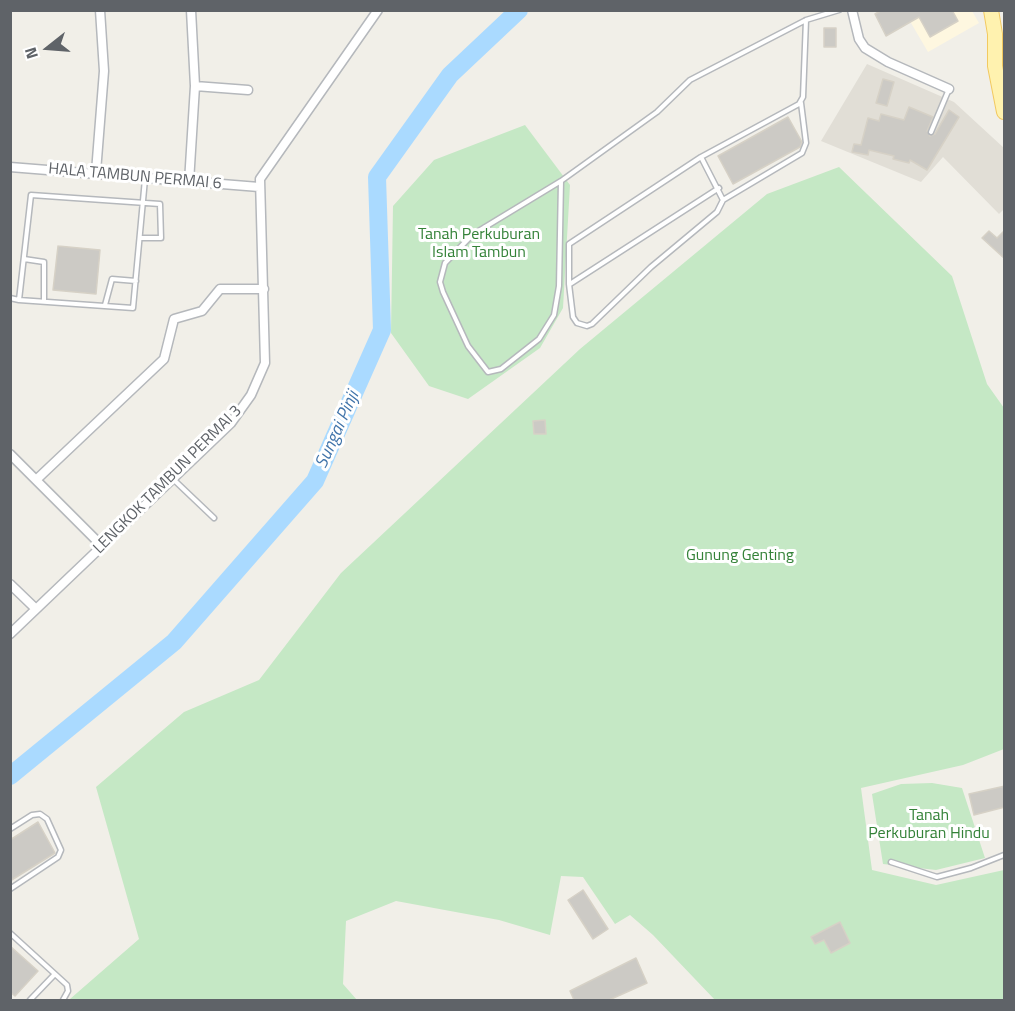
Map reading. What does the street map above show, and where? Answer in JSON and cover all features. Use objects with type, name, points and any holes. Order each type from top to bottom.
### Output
[{"type":"main road","points":[[991,10],[995,34],[997,78],[1005,112]]},
{"type":"main road","points":[[997,78],[1005,92]]},
{"type":"street","points":[[96,172],[104,71],[100,10]]},
{"type":"street","points":[[189,182],[195,86],[191,10]]},
{"type":"street","points":[[852,10],[859,39],[865,48],[888,62],[949,89]]},
{"type":"street","name":"LENGKOK TAMBUN PERMAI 3","points":[[10,633],[173,479],[241,411],[265,363],[259,187],[264,172],[376,11]]},
{"type":"street","points":[[195,86],[248,90]]},
{"type":"street","name":"HALA TAMBUN PERMAI 6","points":[[10,167],[96,172],[259,187]]},
{"type":"street","points":[[36,480],[164,359],[174,319],[202,311],[220,289],[264,288]]},
{"type":"street","points":[[10,454],[102,546]]},
{"type":"street","points":[[10,584],[36,609]]},
{"type":"lane","points":[[561,181],[559,286],[554,315],[539,339],[501,369],[488,372],[468,346],[440,282],[445,263],[472,235],[561,181],[657,112],[690,80],[806,20],[839,10]]},
{"type":"lane","points":[[801,102],[701,157],[569,244],[569,284],[573,317],[582,326],[592,324],[651,267],[717,212],[723,200],[802,153],[806,143],[801,102],[806,20]]},
{"type":"lane","points":[[931,132],[949,89]]},
{"type":"lane","points":[[701,157],[723,200]]},
{"type":"lane","points":[[10,298],[133,308],[145,178]]},
{"type":"lane","points":[[569,284],[718,188]]},
{"type":"lane","points":[[20,300],[31,195],[162,205],[161,238],[140,238]]},
{"type":"lane","points":[[24,259],[44,262],[44,301]]},
{"type":"lane","points":[[105,305],[112,279],[135,281]]},
{"type":"lane","points":[[173,479],[213,518]]},
{"type":"lane","points":[[10,829],[40,814],[47,819],[61,850],[58,857],[10,889]]},
{"type":"lane","points":[[891,862],[937,877],[972,868],[1005,855]]},
{"type":"lane","points":[[10,933],[67,985],[68,991],[63,1000]]},
{"type":"lane","points":[[30,1000],[54,975]]},
{"type":"shaded area","points":[[904,11],[972,11],[979,23],[928,52]]},
{"type":"shaded area","points":[[867,64],[954,102],[1004,148],[1004,209],[999,214],[943,157],[921,182],[821,141]]},
{"type":"green space","name":"Tanah Perkuburan Islam Tambun","points":[[525,125],[570,185],[563,308],[540,348],[468,399],[429,386],[391,333],[393,206],[434,160]]},
{"type":"green space","name":"Gunung Genting","points":[[839,167],[952,276],[987,384],[1004,408],[1004,749],[963,765],[861,788],[872,870],[936,885],[1004,870],[1004,1000],[715,1000],[653,935],[630,915],[615,924],[583,877],[561,876],[550,935],[499,920],[396,901],[346,921],[343,984],[357,1000],[71,1000],[139,939],[96,787],[184,712],[259,680],[341,573],[580,349],[767,194]]},
{"type":"green space","name":"Tanah Perkuburan Hindu","points":[[932,783],[962,788],[985,858],[936,870],[883,864],[872,794],[901,784]]},
{"type":"building","points":[[882,10],[952,10],[958,21],[930,37],[919,17],[886,36],[875,14]]},
{"type":"building","points":[[824,28],[836,28],[836,47],[824,47]]},
{"type":"building","points":[[883,79],[894,82],[887,106],[876,103]]},
{"type":"building","points":[[909,107],[933,117],[927,131],[930,136],[935,134],[949,110],[959,117],[927,170],[910,160],[909,163],[893,159],[894,156],[869,150],[868,155],[852,152],[854,144],[861,145],[868,118],[879,121],[881,114],[904,120]]},
{"type":"building","points":[[788,117],[802,142],[800,147],[733,184],[718,156]]},
{"type":"building","points":[[1005,230],[1005,259],[982,238],[989,231],[997,238]]},
{"type":"building","points":[[58,246],[100,250],[96,294],[53,290]]},
{"type":"building","points":[[545,420],[546,434],[534,434],[533,421]]},
{"type":"building","points":[[1005,786],[1005,807],[974,815],[969,794]]},
{"type":"building","points":[[38,822],[55,853],[10,881],[10,840]]},
{"type":"building","points":[[583,890],[608,929],[593,939],[568,900]]},
{"type":"building","points":[[840,922],[850,943],[831,953],[824,940],[815,944],[811,937]]},
{"type":"building","points":[[10,946],[38,971],[15,996],[10,992]]},
{"type":"building","points":[[636,958],[647,983],[609,1000],[574,1000],[570,991]]},
{"type":"waterway","name":"Sungai Pinji","points":[[10,776],[174,642],[315,481],[382,330],[377,177],[450,75],[519,10]]}]
